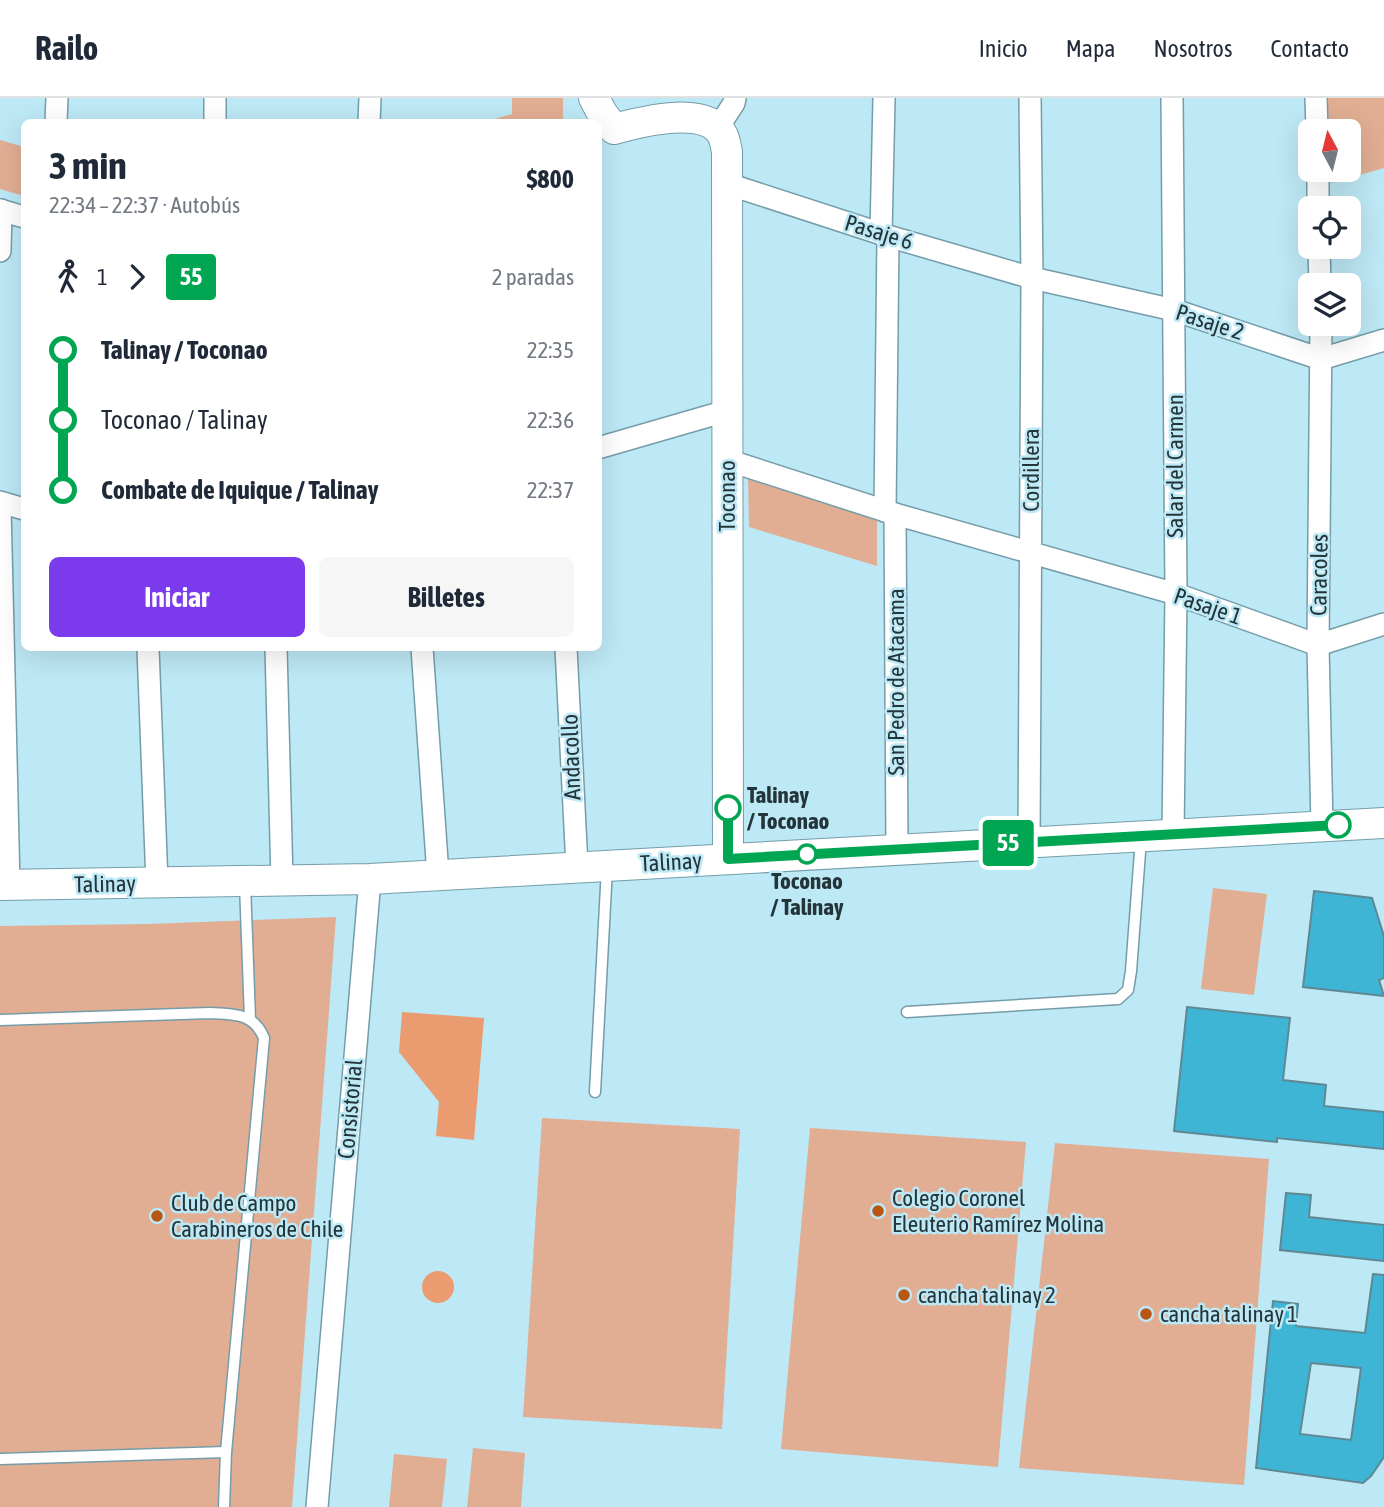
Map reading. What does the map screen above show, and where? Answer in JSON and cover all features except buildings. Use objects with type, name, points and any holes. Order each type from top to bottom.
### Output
[{"type":"street","points":[[57,98],[57,119]]},
{"type":"street","points":[[215,98],[215,119]]},
{"type":"street","points":[[369,119],[370,98]]},
{"type":"street","points":[[594,98],[601,119]]},
{"type":"street","points":[[606,134],[658,119],[681,117],[713,124],[720,132],[735,98]]},
{"type":"street","name":"San Pedro de Atacama","points":[[884,98],[897,849]]},
{"type":"street","name":"Cordillera","points":[[1029,842],[1032,278],[1030,98]]},
{"type":"street","name":"Salar del Carmen","points":[[1172,98],[1176,594],[1173,834]]},
{"type":"street","points":[[1316,98],[1317,119]]},
{"type":"street","name":"Toconao","points":[[720,132],[727,152],[728,184],[728,859]]},
{"type":"street","name":"Pasaje 6","points":[[728,184],[885,235],[1032,278]]},
{"type":"street","points":[[0,251],[0,210],[21,216]]},
{"type":"street","name":"Pasaje 2","points":[[1032,278],[1174,310],[1321,359]]},
{"type":"street","name":"Caracoles","points":[[1321,336],[1318,645],[1322,826]]},
{"type":"street","points":[[1321,359],[1384,340]]},
{"type":"street","points":[[602,447],[726,411]]},
{"type":"street","name":"Pasaje 1","points":[[727,460],[890,512],[1176,594],[1318,645]]},
{"type":"street","points":[[4,885],[0,504],[21,508]]},
{"type":"street","points":[[1318,645],[1384,624]]},
{"type":"street","points":[[148,651],[158,883]]},
{"type":"street","points":[[276,651],[282,880]]},
{"type":"street","points":[[422,651],[438,875]]},
{"type":"street","name":"Andacollo","points":[[566,651],[577,867]]},
{"type":"street","name":"Talinay","points":[[4,885],[370,879],[1384,822]]},
{"type":"street","name":"Consistorial","points":[[317,1507],[370,879]]},
{"type":"lane","points":[[907,1012],[1118,999],[1128,990],[1131,971],[1140,852],[1138,836]]},
{"type":"lane","points":[[595,1092],[607,866]]},
{"type":"lane","points":[[245,881],[250,1019]]},
{"type":"lane","points":[[0,1020],[210,1013],[235,1014],[250,1019],[260,1027],[264,1038],[226,1452],[224,1507]]},
{"type":"lane","points":[[0,1459],[226,1452]]},
{"type":"shaded area","points":[[512,98],[563,98],[563,119],[494,119],[512,114]]},
{"type":"shaded area","points":[[1327,98],[1384,98],[1384,168],[1362,174],[1362,119],[1328,119]]},
{"type":"shaded area","points":[[0,140],[21,146],[21,195],[0,189]]},
{"type":"shaded area","points":[[748,475],[877,517],[877,566],[749,527]]},
{"type":"shaded area","points":[[1213,888],[1267,894],[1254,995],[1201,989]]},
{"type":"shaded area","name":"Club de Campo Carabineros de Chile","points":[[336,917],[292,1507],[0,1507],[0,926]]},
{"type":"shaded area","points":[[402,1012],[484,1018],[474,1140],[436,1136],[439,1102],[399,1052]]},
{"type":"shaded area","points":[[542,1118],[740,1129],[722,1429],[523,1417]]},
{"type":"shaded area","name":"cancha talinay 2","points":[[810,1128],[1026,1142],[998,1467],[781,1449]]},
{"type":"shaded area","name":"cancha talinay 1","points":[[1055,1143],[1269,1159],[1244,1485],[1019,1468]]},
{"type":"shaded area","points":[[438,1271],[449,1276],[454,1287],[449,1298],[438,1303],[427,1298],[422,1287],[427,1276]]},
{"type":"shaded area","points":[[473,1448],[525,1453],[521,1507],[467,1507]]},
{"type":"shaded area","points":[[394,1454],[447,1459],[442,1507],[389,1507]]},
{"type":"bus line","name":"55","points":[[728,808],[728,859],[1338,825]]},
{"type":"place","name":"Talinay / Toconao","points":[[728,808]]},
{"type":"place","name":"Toconao / Talinay","points":[[807,854]]},
{"type":"place","name":"Colegio Coronel Eleuterio Ramírez Molina","points":[[878,1211]]},
{"type":"place","name":"Club de Campo Carabineros de Chile","points":[[157,1216]]},
{"type":"place","name":"cancha talinay 2","points":[[904,1295]]},
{"type":"place","name":"cancha talinay 1","points":[[1146,1314]]}]
